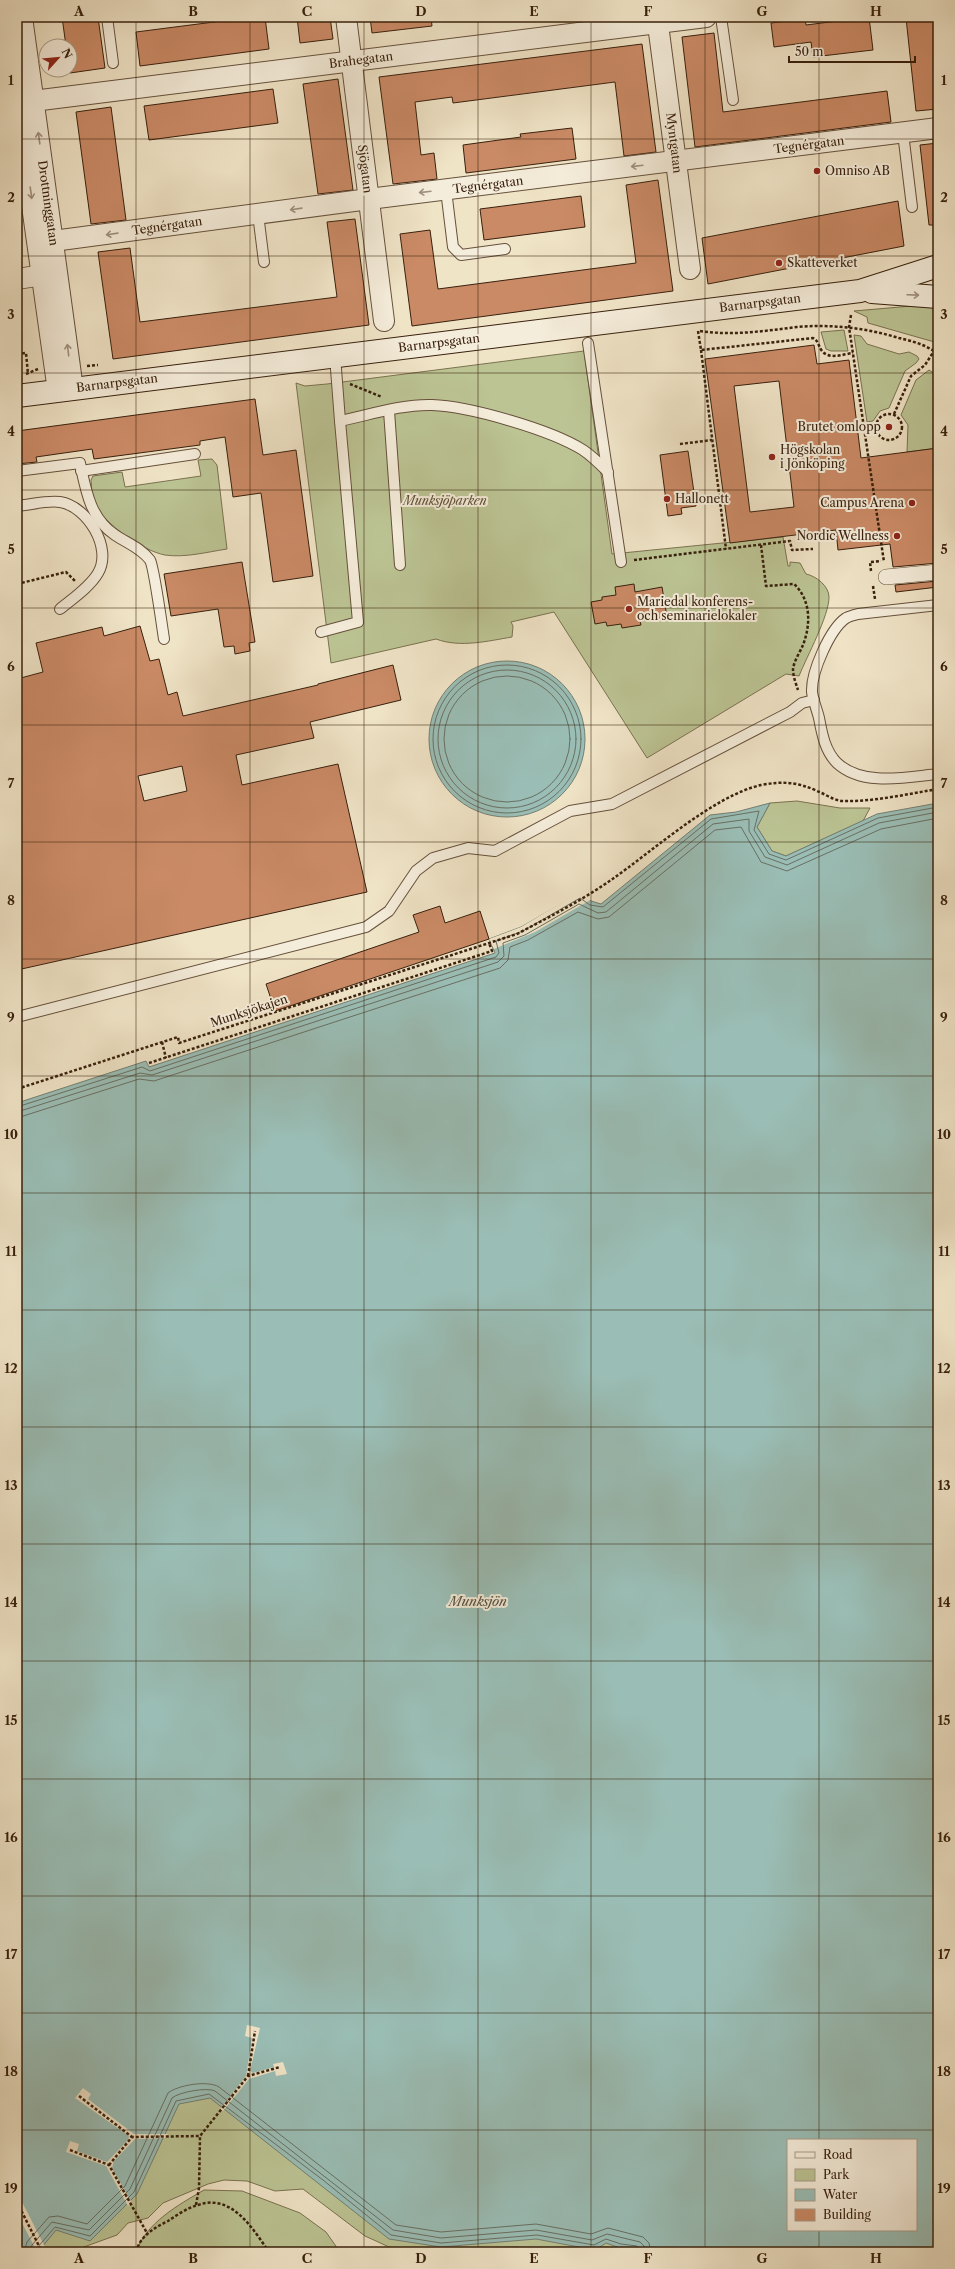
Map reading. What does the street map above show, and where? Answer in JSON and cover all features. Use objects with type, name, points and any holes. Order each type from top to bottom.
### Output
[{"type":"main road","name":"Barnarpsgatan","points":[[17,396],[66,390],[335,366],[860,291],[938,266]]},
{"type":"main road","name":"Barnarpsgatan","points":[[860,291],[938,296]]},
{"type":"street","name":"Drottninggatan","points":[[22,17],[21,102],[46,242],[66,390]]},
{"type":"street","name":"Sjögatan","points":[[346,17],[384,321]]},
{"type":"street","name":"Brahegatan","points":[[21,102],[352,61],[658,20],[706,17]]},
{"type":"street","name":"Myntgatan","points":[[658,20],[690,269]]},
{"type":"street","name":"Tegnérgatan","points":[[46,242],[369,199],[676,162],[938,128]]},
{"type":"street","points":[[17,279],[50,274]]},
{"type":"street","points":[[886,577],[938,572]]},
{"type":"lane","points":[[107,17],[113,63]]},
{"type":"lane","points":[[721,17],[733,100]]},
{"type":"lane","points":[[903,133],[912,207]]},
{"type":"lane","points":[[446,190],[453,247],[456,252],[461,255],[505,249]]},
{"type":"lane","points":[[258,214],[264,262]]},
{"type":"lane","points":[[588,343],[621,562]]},
{"type":"lane","points":[[321,632],[358,622],[335,366]]},
{"type":"lane","points":[[340,422],[401,408],[432,405],[446,407],[520,424],[582,449],[608,472]]},
{"type":"lane","points":[[389,411],[400,565]]},
{"type":"lane","points":[[81,470],[196,454]]},
{"type":"lane","points":[[17,471],[80,463],[87,497],[96,517],[114,534],[136,548],[150,561],[164,639]]},
{"type":"lane","points":[[17,506],[59,502],[79,509],[95,528],[102,555],[99,573],[83,590],[60,609]]},
{"type":"lane","points":[[938,605],[858,614],[846,619],[831,635],[816,669],[810,701],[822,740],[838,763],[859,775],[888,779],[938,774]]},
{"type":"lane","points":[[17,1017],[366,927],[389,911],[416,871],[433,858],[468,848],[495,851],[570,811],[612,804],[784,716],[810,701]]},
{"type":"path","points":[[851,315],[849,327],[886,577]]},
{"type":"path","points":[[726,549],[698,331],[734,334],[798,327],[849,327],[880,332],[920,344],[938,352]]},
{"type":"path","points":[[701,350],[812,338],[820,345],[822,351],[829,356],[853,353]]},
{"type":"path","points":[[894,414],[911,376],[925,365],[934,351]]},
{"type":"path","points":[[17,354],[26,353],[28,374]]},
{"type":"path","points":[[335,366],[401,408]]},
{"type":"path","points":[[887,414],[894,414],[902,425],[902,429],[898,437],[885,439],[878,434],[876,429],[880,417],[887,414]]},
{"type":"path","points":[[857,431],[876,429]]},
{"type":"path","points":[[680,444],[712,440]]},
{"type":"path","points":[[621,562],[790,541],[792,550],[813,549]]},
{"type":"path","points":[[760,544],[766,586],[794,584],[806,600],[808,610],[807,629],[793,668],[799,692],[810,701]]},
{"type":"path","points":[[870,562],[884,561]]},
{"type":"path","points":[[17,584],[66,572],[83,590]]},
{"type":"path","points":[[149,1063],[492,952],[490,943],[517,934],[560,912],[611,880],[694,819],[741,793],[760,786],[783,782],[801,784],[841,801],[868,800],[938,789]]},
{"type":"path","name":"Munksjökajen","points":[[17,1089],[178,1037],[179,1043],[490,943]]},
{"type":"path","points":[[162,1042],[166,1058]]},
{"type":"path","points":[[196,2205],[199,2188],[200,2136],[248,2076],[255,2031]]},
{"type":"path","points":[[248,2076],[280,2067]]},
{"type":"path","points":[[79,2096],[132,2137],[200,2136]]},
{"type":"path","points":[[109,2165],[132,2137]]},
{"type":"path","points":[[70,2150],[109,2165],[147,2233]]},
{"type":"path","points":[[17,2202],[42,2252]]},
{"type":"path","points":[[136,2252],[147,2233],[196,2205],[217,2203],[232,2208],[253,2229],[269,2252]]},
{"type":"green space","points":[[923,305],[938,309],[938,343],[868,323],[867,317],[854,311]]},
{"type":"green space","points":[[844,330],[848,351],[831,351],[826,349],[821,332]]},
{"type":"green space","points":[[854,335],[861,336],[867,344],[899,354],[909,352],[917,356],[919,359],[905,371],[889,408],[880,411],[873,421],[867,422]]},
{"type":"green space","name":"Munksjöparken","points":[[584,351],[612,554],[783,537],[788,566],[790,566],[790,562],[800,563],[806,574],[814,577],[824,585],[827,589],[829,597],[825,615],[799,676],[786,674],[647,758],[554,612],[511,622],[513,626],[512,637],[474,643],[445,642],[436,639],[331,663],[296,383],[305,386],[327,384]]},
{"type":"green space","points":[[929,370],[938,376],[938,448],[907,452],[908,425],[901,415],[916,380]]},
{"type":"green space","points":[[212,459],[217,465],[227,549],[180,556],[165,555],[156,552],[125,536],[99,512],[93,502],[91,480],[93,476],[122,472],[125,487],[201,476],[198,460]]},
{"type":"green space","points":[[797,801],[840,808],[870,808],[863,821],[786,856],[772,851],[757,827],[770,803]]},
{"type":"green space","points":[[111,2040],[671,2252],[549,2252],[516,2247],[400,2252],[365,2236],[303,2189],[275,2191],[247,2181],[224,2180],[208,2184],[163,2203],[148,2218],[128,2223],[117,2235],[70,2252],[17,2252],[17,2230]]},
{"type":"green space","points":[[204,2190],[242,2191],[300,2213],[326,2232],[340,2252],[136,2252],[147,2232],[155,2224],[184,2202]]},
{"type":"water","points":[[499,661],[515,661],[530,664],[544,670],[562,684],[576,702],[582,716],[585,739],[582,762],[576,776],[562,794],[544,808],[530,814],[515,817],[499,817],[484,814],[470,808],[452,794],[442,782],[432,762],[429,747],[429,731],[432,716],[438,702],[452,684],[464,674],[484,664]]},
{"type":"water","name":"Munksjön","points":[[770,803],[757,827],[772,851],[786,856],[877,814],[938,803],[938,2252],[653,2252],[620,2248],[606,2243],[595,2250],[536,2239],[441,2247],[389,2239],[210,2098],[179,2104],[137,2194],[90,2241],[56,2230],[38,2252],[17,2252],[17,1103],[146,1061],[149,1067],[495,953],[489,939],[521,927],[582,892],[591,901],[601,904],[710,815],[736,812]]},
{"type":"pier","points":[[583,890],[592,899],[535,932],[494,949],[489,939],[521,927]]},
{"type":"pier","points":[[247,2025],[260,2028],[250,2071],[253,2073],[274,2067],[273,2064],[283,2062],[287,2074],[276,2076],[275,2071],[249,2079],[223,2111],[220,2109],[246,2076],[252,2038],[245,2036]]},
{"type":"pier","points":[[83,2088],[91,2094],[88,2099],[134,2134],[168,2134],[166,2138],[135,2139],[114,2161],[112,2168],[132,2203],[128,2206],[106,2166],[66,2152],[70,2141],[79,2144],[77,2151],[107,2162],[128,2140],[129,2136],[75,2098]]},
{"type":"pier","points":[[17,2192],[45,2247],[41,2252],[37,2252],[17,2213]]},
{"type":"building","points":[[62,17],[98,17],[105,68],[78,72],[78,38],[65,38]]},
{"type":"building","points":[[253,17],[265,17],[269,49],[140,66],[136,32]]},
{"type":"building","points":[[297,17],[330,17],[333,39],[300,43]]},
{"type":"building","points":[[370,17],[431,17],[432,26],[372,33]]},
{"type":"building","points":[[869,17],[873,50],[813,57],[811,42],[774,47],[771,23],[805,19],[806,25]]},
{"type":"building","points":[[938,17],[938,109],[916,111],[906,18]]},
{"type":"building","points":[[714,33],[723,112],[887,91],[891,122],[695,147],[682,37]]},
{"type":"building","points":[[642,44],[656,152],[624,156],[615,82],[453,103],[452,97],[415,102],[421,155],[434,153],[437,179],[393,184],[379,77]]},
{"type":"building","points":[[338,79],[353,190],[318,194],[303,84]]},
{"type":"building","points":[[273,89],[278,123],[149,140],[144,106]]},
{"type":"building","points":[[111,107],[126,220],[91,224],[76,112]]},
{"type":"building","points":[[572,128],[576,159],[466,173],[463,145],[521,137],[520,134]]},
{"type":"building","points":[[938,143],[938,225],[929,225],[920,145]]},
{"type":"building","points":[[658,180],[673,291],[412,326],[400,234],[430,230],[438,289],[636,263],[626,185]]},
{"type":"building","points":[[581,196],[585,227],[484,240],[480,209]]},
{"type":"building","points":[[898,201],[904,246],[708,284],[702,238]]},
{"type":"building","points":[[355,219],[369,325],[113,359],[98,252],[130,248],[140,322],[337,297],[327,222]]},
{"type":"building","points":[[814,345],[817,364],[849,360],[861,458],[938,448],[938,563],[893,567],[890,544],[838,550],[836,530],[730,543],[705,359]],"holes":[[[779,381],[794,507],[750,512],[734,386]]]},
{"type":"building","points":[[255,399],[263,455],[296,450],[313,576],[273,582],[261,493],[233,497],[225,437],[200,441],[200,445],[94,459],[92,449],[36,457],[37,462],[17,464],[17,431]]},
{"type":"building","name":"Hallonett","points":[[688,451],[696,506],[681,508],[682,514],[668,516],[660,455]]},
{"type":"building","points":[[242,562],[255,642],[249,643],[250,651],[235,654],[234,646],[224,647],[218,609],[171,616],[164,574]]},
{"type":"building","points":[[938,581],[938,587],[896,592],[895,585]]},
{"type":"building","name":"Mariedal konferens- och seminarielokaler","points":[[634,584],[635,592],[662,587],[667,617],[640,621],[641,625],[622,628],[621,624],[607,626],[606,622],[595,624],[591,602],[602,600],[602,597],[616,595],[615,587]]},
{"type":"building","points":[[140,626],[150,661],[159,659],[168,695],[177,692],[183,716],[318,685],[393,665],[401,700],[310,722],[314,738],[236,755],[242,785],[338,764],[367,892],[17,970],[17,679],[43,672],[36,643],[102,627],[104,636]],"holes":[[[182,766],[187,791],[144,801],[138,776]]]},
{"type":"building","points":[[440,906],[445,923],[480,911],[489,939],[275,1011],[266,984],[419,932],[413,915]]},
{"type":"place","name":"Omniso AB","points":[[817,171]]},
{"type":"place","name":"Skatteverket","points":[[779,263]]},
{"type":"place","name":"Brutet omlopp","points":[[889,427]]},
{"type":"place","name":"Högskolan i Jönköping","points":[[772,457]]},
{"type":"place","name":"Hallonett","points":[[667,499]]},
{"type":"place","name":"Campus Arena","points":[[912,503]]},
{"type":"place","name":"Nordic Wellness","points":[[897,536]]},
{"type":"place","name":"Mariedal konferens- och seminarielokaler","points":[[629,609]]}]
